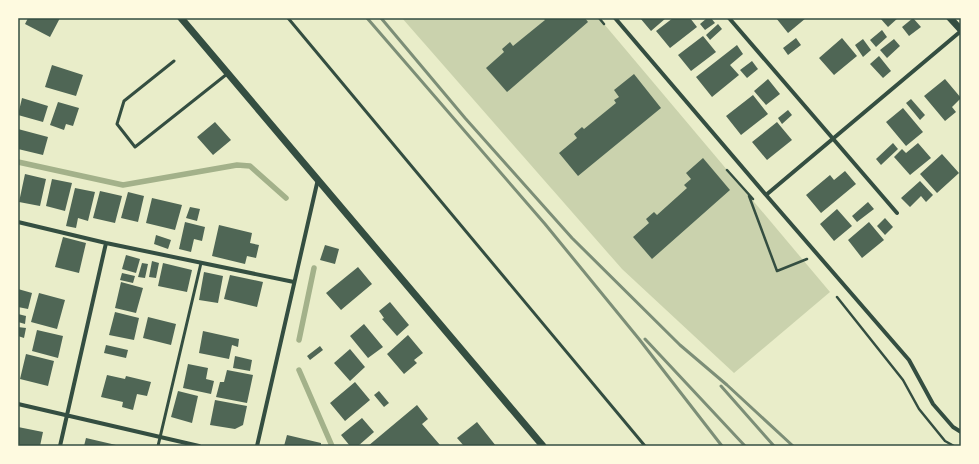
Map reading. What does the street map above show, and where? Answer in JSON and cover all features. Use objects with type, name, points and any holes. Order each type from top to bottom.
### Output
[{"type":"street","points":[[181,18],[543,446]]},
{"type":"street","points":[[615,18],[909,360],[933,404],[953,427],[961,432]]},
{"type":"street","points":[[729,18],[897,213]]},
{"type":"street","points":[[766,195],[834,140],[961,31],[950,18]]},
{"type":"street","points":[[257,446],[318,179]]},
{"type":"street","points":[[18,222],[106,243],[294,282]]},
{"type":"street","points":[[60,446],[106,243]]},
{"type":"street","points":[[18,404],[199,446]]},
{"type":"lane","points":[[288,18],[645,446]]},
{"type":"lane","points":[[174,61],[124,101],[117,124],[136,147],[228,73]]},
{"type":"lane","points":[[158,446],[201,263]]},
{"type":"path","points":[[599,18],[608,29]]},
{"type":"path","points":[[724,166],[758,206]]},
{"type":"path","points":[[748,194],[777,271],[807,259]]},
{"type":"path","points":[[801,253],[811,265]]},
{"type":"path","points":[[836,295],[903,380],[919,409],[946,440],[954,446]]},
{"type":"green space","points":[[402,18],[599,18],[830,292],[734,373],[622,269]]},
{"type":"building","points":[[28,18],[60,18],[50,37],[25,24]]},
{"type":"building","points":[[543,18],[585,18],[588,22],[507,92],[486,68],[504,52],[502,49],[510,42],[513,46],[545,20]]},
{"type":"building","points":[[640,18],[666,18],[651,31]]},
{"type":"building","points":[[673,18],[690,18],[697,27],[670,48],[656,31]]},
{"type":"building","points":[[707,18],[711,18],[715,23],[705,30],[700,24]]},
{"type":"building","points":[[776,18],[806,18],[788,33]]},
{"type":"building","points":[[880,18],[898,18],[888,27]]},
{"type":"building","points":[[913,18],[921,27],[909,36],[902,27]]},
{"type":"building","points":[[718,24],[722,29],[710,40],[706,35]]},
{"type":"building","points":[[882,30],[887,37],[876,47],[870,40]]},
{"type":"building","points":[[703,36],[716,52],[691,71],[678,55]]},
{"type":"building","points":[[796,38],[801,45],[788,55],[783,48]]},
{"type":"building","points":[[842,38],[857,56],[834,75],[819,58]]},
{"type":"building","points":[[863,39],[871,50],[863,57],[855,45]]},
{"type":"building","points":[[894,39],[900,46],[887,58],[880,50]]},
{"type":"building","points":[[737,45],[743,54],[730,65],[739,75],[712,97],[696,77]]},
{"type":"building","points":[[879,56],[891,71],[883,78],[870,64]]},
{"type":"building","points":[[752,61],[758,69],[747,78],[740,70]]},
{"type":"building","points":[[52,65],[83,75],[76,96],[45,87]]},
{"type":"building","points":[[634,74],[661,108],[578,176],[559,153],[577,138],[574,134],[582,127],[584,129],[616,103],[614,100],[619,97],[614,90]]},
{"type":"building","points":[[768,79],[780,94],[766,105],[754,91]]},
{"type":"building","points":[[945,79],[961,98],[952,107],[956,112],[945,121],[924,96]]},
{"type":"building","points":[[753,95],[768,114],[741,135],[726,116]]},
{"type":"building","points":[[22,98],[48,106],[43,122],[18,115]]},
{"type":"building","points":[[911,99],[925,115],[920,120],[906,103]]},
{"type":"building","points":[[58,102],[79,108],[73,126],[66,124],[64,130],[50,125]]},
{"type":"building","points":[[903,108],[923,132],[906,146],[886,122]]},
{"type":"building","points":[[788,110],[792,115],[782,124],[778,118]]},
{"type":"building","points":[[215,122],[231,140],[213,155],[197,137]]},
{"type":"building","points":[[777,122],[792,140],[767,160],[752,142]]},
{"type":"building","points":[[18,129],[48,137],[43,155],[18,149]]},
{"type":"building","points":[[893,143],[898,149],[881,165],[876,159]]},
{"type":"building","points":[[918,143],[931,158],[910,175],[894,157],[902,149],[906,153]]},
{"type":"building","points":[[942,154],[959,173],[937,193],[920,174]]},
{"type":"building","points":[[703,158],[730,190],[652,259],[633,237],[649,223],[646,219],[654,212],[657,215],[687,188],[684,185],[691,179],[686,173]]},
{"type":"building","points":[[845,171],[856,184],[821,213],[806,195],[830,175],[834,180]]},
{"type":"building","points":[[25,174],[46,179],[40,206],[19,202]]},
{"type":"building","points":[[52,179],[72,183],[65,211],[46,206]]},
{"type":"building","points":[[920,181],[933,195],[926,202],[921,196],[910,207],[901,198]]},
{"type":"building","points":[[75,188],[95,192],[88,221],[78,218],[76,228],[66,226]]},
{"type":"building","points":[[100,191],[122,196],[115,223],[93,218]]},
{"type":"building","points":[[128,192],[144,196],[138,222],[121,218]]},
{"type":"building","points":[[152,198],[182,205],[175,230],[146,223]]},
{"type":"building","points":[[868,202],[874,209],[857,222],[852,216]]},
{"type":"building","points":[[190,207],[200,209],[197,221],[186,218]]},
{"type":"building","points":[[837,209],[852,226],[834,241],[820,224]]},
{"type":"building","points":[[885,218],[893,227],[885,235],[877,226]]},
{"type":"building","points":[[185,222],[205,227],[202,241],[194,239],[191,252],[179,249]]},
{"type":"building","points":[[869,222],[884,240],[862,258],[848,240]]},
{"type":"building","points":[[219,225],[252,233],[250,243],[259,245],[256,258],[247,256],[245,264],[212,256]]},
{"type":"building","points":[[156,235],[171,240],[168,249],[154,244]]},
{"type":"building","points":[[63,237],[86,243],[79,273],[55,267]]},
{"type":"building","points":[[325,245],[339,249],[335,264],[320,260]]},
{"type":"building","points":[[126,255],[140,259],[136,273],[122,269]]},
{"type":"building","points":[[152,261],[159,263],[156,278],[149,277]]},
{"type":"building","points":[[142,263],[148,264],[145,278],[138,277]]},
{"type":"building","points":[[163,263],[192,270],[187,292],[158,286]]},
{"type":"building","points":[[358,267],[372,284],[341,310],[326,293]]},
{"type":"building","points":[[204,272],[223,276],[218,303],[199,300]]},
{"type":"building","points":[[122,273],[135,276],[133,283],[120,280]]},
{"type":"building","points":[[230,275],[263,282],[257,307],[224,299]]},
{"type":"building","points":[[121,282],[143,288],[136,313],[115,308]]},
{"type":"building","points":[[18,289],[32,293],[28,309],[18,307]]},
{"type":"building","points":[[39,293],[65,300],[57,329],[31,322]]},
{"type":"building","points":[[390,302],[409,325],[397,336],[382,319],[384,318],[379,311]]},
{"type":"building","points":[[115,312],[139,318],[134,340],[109,335]]},
{"type":"building","points":[[18,314],[26,316],[25,324],[18,322]]},
{"type":"building","points":[[148,317],[176,324],[171,345],[143,338]]},
{"type":"building","points":[[364,324],[383,347],[368,358],[350,336]]},
{"type":"building","points":[[18,327],[26,328],[24,338],[18,336]]},
{"type":"building","points":[[37,330],[63,336],[58,358],[32,351]]},
{"type":"building","points":[[203,331],[239,339],[238,347],[232,345],[229,359],[199,353]]},
{"type":"building","points":[[408,335],[423,353],[414,360],[417,363],[404,374],[387,354]]},
{"type":"building","points":[[106,345],[128,350],[126,358],[104,353]]},
{"type":"building","points":[[320,346],[323,350],[310,360],[307,356]]},
{"type":"building","points":[[350,349],[365,367],[350,381],[334,363]]},
{"type":"building","points":[[26,354],[54,361],[48,386],[20,379]]},
{"type":"building","points":[[235,356],[252,360],[250,371],[233,368]]},
{"type":"building","points":[[188,364],[208,368],[206,379],[214,381],[211,394],[183,388]]},
{"type":"building","points":[[227,370],[253,375],[247,403],[216,397],[220,382],[224,382]]},
{"type":"building","points":[[107,375],[125,379],[126,376],[151,382],[147,396],[137,394],[133,410],[122,407],[123,402],[101,397]]},
{"type":"building","points":[[355,382],[370,400],[345,421],[330,403]]},
{"type":"building","points":[[178,391],[198,396],[192,423],[171,417]]},
{"type":"building","points":[[379,391],[389,403],[384,407],[374,395]]},
{"type":"building","points":[[215,400],[247,406],[243,425],[235,429],[210,425]]},
{"type":"building","points":[[417,405],[428,419],[422,424],[440,445],[368,446]]},
{"type":"building","points":[[362,418],[374,432],[358,446],[350,446],[341,435]]},
{"type":"building","points":[[477,422],[496,446],[464,446],[457,438]]},
{"type":"building","points":[[18,427],[43,432],[40,446],[18,446]]},
{"type":"building","points":[[287,435],[321,443],[321,446],[284,446]]},
{"type":"building","points":[[86,438],[116,445],[116,446],[84,446]]},
{"type":"waterway","points":[[18,162],[123,185],[237,165],[250,166],[286,198]]},
{"type":"waterway","points":[[299,340],[314,268]]},
{"type":"waterway","points":[[299,370],[332,446]]},
{"type":"railway","points":[[367,18],[545,224],[639,339],[722,446]]},
{"type":"railway","points":[[381,18],[465,118],[572,238],[680,345],[727,385],[793,446]]},
{"type":"railway","points":[[645,339],[745,446]]},
{"type":"railway","points":[[721,386],[774,446]]}]
